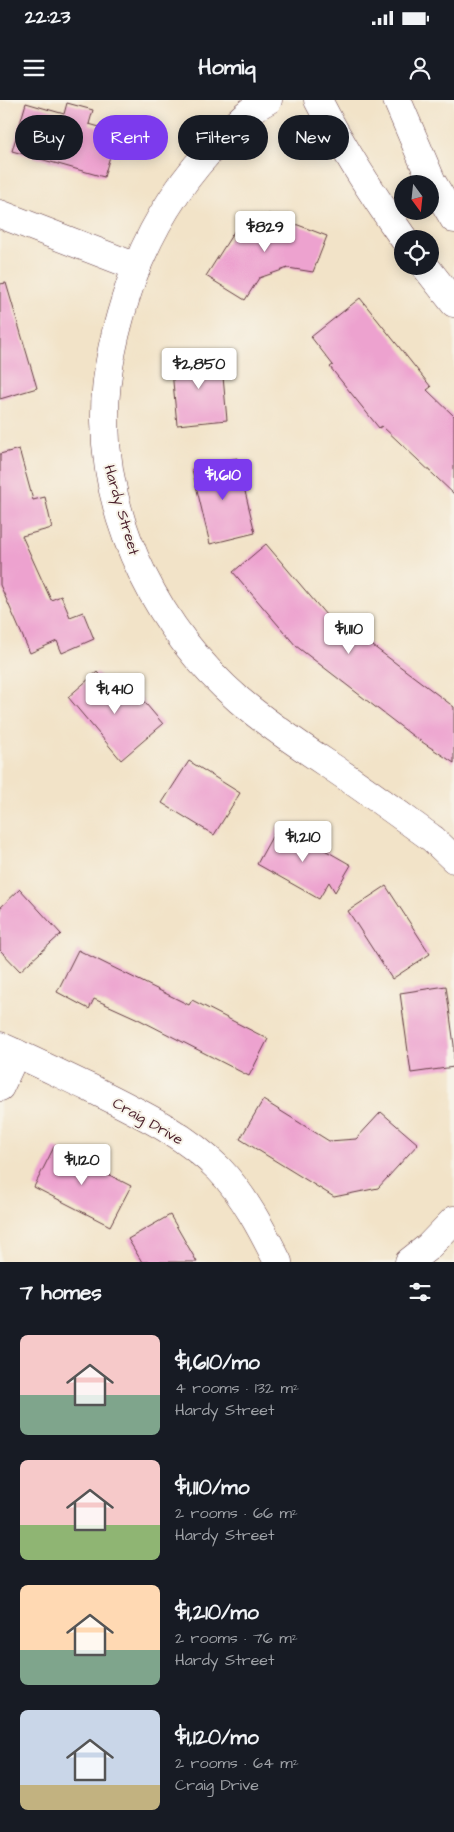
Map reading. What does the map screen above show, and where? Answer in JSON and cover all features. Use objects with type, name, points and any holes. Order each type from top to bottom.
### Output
[{"type":"street","name":"Hardy Street","points":[[268,100],[249,110],[203,157],[169,202],[137,267],[119,318],[110,355],[105,421],[107,459],[113,489],[131,550],[154,597],[194,654],[238,699],[286,736],[433,839],[454,859]]},
{"type":"street","points":[[318,100],[369,191],[397,230]]},
{"type":"street","points":[[397,100],[432,182],[454,219]]},
{"type":"street","points":[[0,214],[137,267]]},
{"type":"street","points":[[432,275],[454,303]]},
{"type":"street","points":[[0,1087],[8,1049]]},
{"type":"street","name":"Craig Drive","points":[[8,1049],[122,1104],[178,1134],[219,1169],[244,1202],[268,1240],[278,1262]]},
{"type":"street","points":[[409,1262],[428,1247],[454,1220]]},
{"type":"building","points":[[26,103],[64,114],[67,103],[93,110],[89,124],[93,125],[93,160],[109,160],[104,177],[44,160],[83,160],[83,115],[22,115]]},
{"type":"building","points":[[15,141],[15,152],[12,151]]},
{"type":"building","points":[[269,214],[327,236],[313,272],[288,268],[259,278],[245,300],[206,276],[235,230]]},
{"type":"building","points":[[6,283],[37,388],[0,399],[0,284]]},
{"type":"building","points":[[360,298],[431,387],[427,390],[454,416],[454,494],[382,426],[379,428],[330,367],[333,365],[311,337]]},
{"type":"building","points":[[221,355],[227,420],[177,425],[171,360]]},
{"type":"building","points":[[19,449],[33,500],[45,497],[52,528],[22,536],[51,600],[61,596],[70,617],[83,612],[94,639],[62,653],[57,641],[30,653],[0,585],[0,454]]},
{"type":"building","points":[[237,458],[255,533],[210,544],[192,469]]},
{"type":"building","points":[[266,544],[343,635],[349,628],[454,707],[454,763],[413,736],[296,646],[233,572]]},
{"type":"building","points":[[97,672],[122,701],[135,691],[163,724],[121,760],[68,697]]},
{"type":"building","points":[[189,761],[240,793],[214,835],[162,803]]},
{"type":"building","points":[[279,824],[351,865],[335,892],[329,882],[319,899],[257,864]]},
{"type":"building","points":[[386,886],[430,954],[392,979],[348,911]]},
{"type":"building","points":[[20,889],[61,934],[20,971],[0,950],[0,908]]},
{"type":"building","points":[[78,950],[189,1005],[192,1000],[268,1039],[249,1076],[138,1019],[94,999],[89,1009],[57,992]]},
{"type":"building","points":[[446,986],[454,1045],[454,1067],[411,1073],[400,993]]},
{"type":"building","points":[[263,1100],[329,1141],[356,1139],[381,1112],[418,1144],[378,1188],[334,1197],[240,1139]]},
{"type":"building","points":[[54,1147],[131,1186],[110,1226],[34,1187]]},
{"type":"building","points":[[170,1215],[197,1262],[142,1262],[128,1239]]}]
